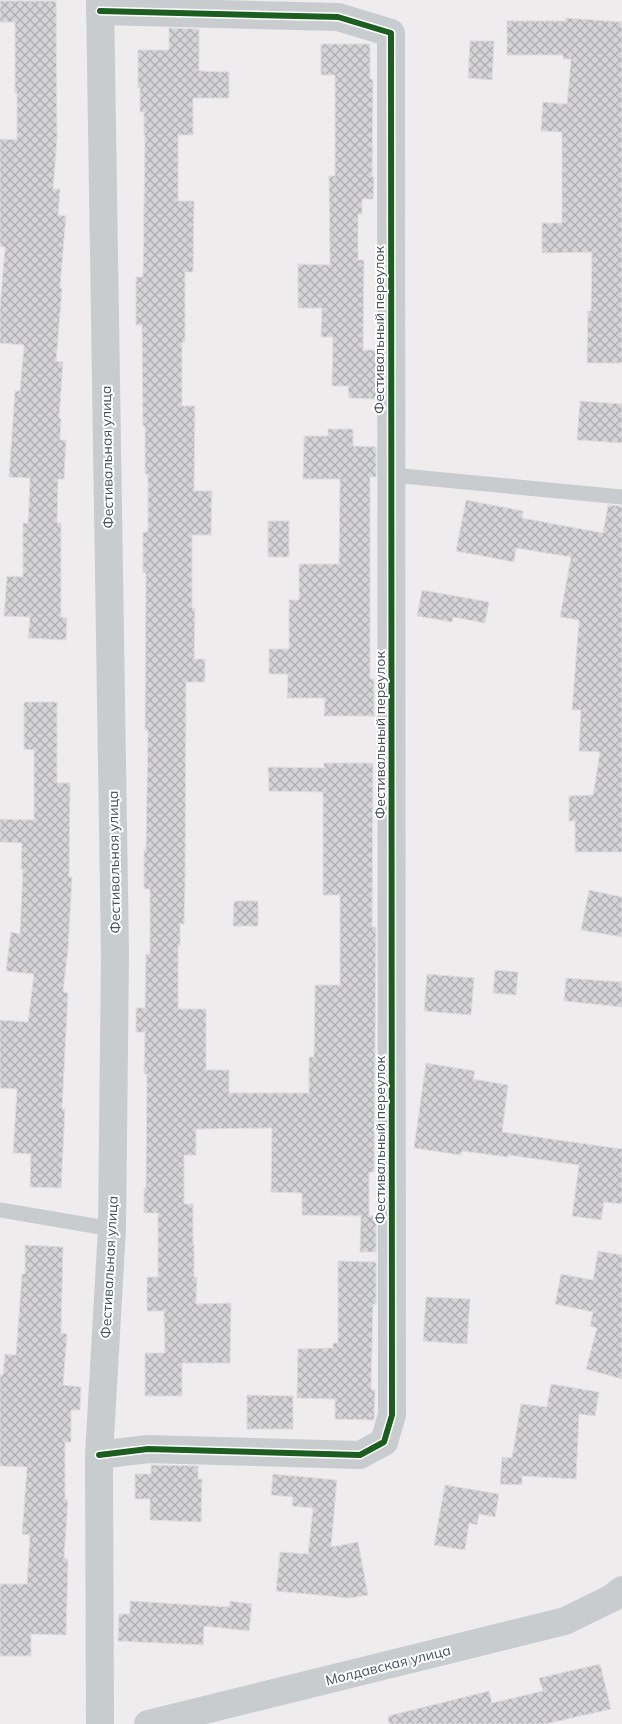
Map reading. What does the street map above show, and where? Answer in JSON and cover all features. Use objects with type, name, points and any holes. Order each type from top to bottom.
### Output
[{"type":"street","name":"Фестивальный переулок","points":[[99,1455],[148,1449],[360,1455],[384,1442],[392,1415],[391,32],[338,17],[100,6]]},
{"type":"street","name":"Фестивальная улица","points":[[100,6],[115,954],[112,1229],[99,1455],[100,1724]]},
{"type":"street","name":"Молдавская улица","points":[[148,1724],[565,1621],[612,1598],[622,1590]]},
{"type":"lane","points":[[392,475],[622,497]]},
{"type":"lane","points":[[0,1210],[112,1229]]},
{"type":"building","points":[[0,1],[56,1],[57,140],[53,189],[60,189],[58,215],[66,216],[56,361],[63,362],[59,418],[61,419],[60,440],[66,440],[64,479],[58,479],[57,523],[61,523],[61,617],[67,618],[66,640],[28,638],[30,617],[4,616],[7,576],[23,577],[23,523],[28,523],[30,478],[9,477],[15,391],[20,391],[24,345],[0,343],[0,309],[5,247],[0,246],[0,139],[17,140],[17,93],[15,93],[15,22],[0,22]]},
{"type":"building","points":[[566,18],[622,22],[622,363],[587,363],[588,311],[591,311],[592,252],[542,253],[542,223],[562,223],[562,132],[541,131],[543,102],[567,104],[571,59],[563,59],[563,55],[507,55],[507,21],[565,21]]},
{"type":"building","points":[[169,28],[199,29],[199,71],[229,72],[229,98],[193,98],[193,135],[178,135],[178,201],[194,201],[193,272],[185,272],[185,342],[182,342],[182,406],[195,406],[194,491],[212,491],[211,535],[192,535],[192,608],[195,609],[194,659],[205,659],[205,682],[186,682],[185,888],[184,924],[180,924],[180,945],[178,945],[178,1009],[206,1009],[206,1070],[229,1070],[229,1093],[309,1093],[309,1057],[314,1057],[315,985],[340,985],[340,895],[323,895],[323,792],[269,791],[268,767],[324,768],[324,763],[373,763],[372,927],[376,927],[374,1172],[369,1172],[369,1216],[376,1216],[376,1252],[360,1252],[361,1216],[302,1215],[302,1193],[271,1192],[272,1128],[196,1129],[196,1155],[184,1155],[184,1204],[193,1204],[194,1277],[197,1277],[196,1304],[231,1303],[230,1363],[182,1363],[182,1396],[145,1396],[145,1353],[165,1353],[164,1311],[147,1311],[147,1277],[158,1277],[158,1213],[144,1213],[147,1074],[144,1074],[145,1032],[136,1032],[136,1008],[145,1008],[146,954],[150,954],[150,889],[144,889],[148,730],[145,730],[146,573],[143,573],[143,532],[148,532],[148,474],[145,474],[145,426],[143,426],[142,325],[136,325],[136,277],[143,277],[145,135],[144,112],[140,112],[140,88],[138,88],[138,50],[169,50]]},
{"type":"building","points":[[470,41],[494,41],[492,80],[468,78]]},
{"type":"building","points":[[321,44],[370,44],[370,79],[373,79],[373,199],[362,199],[362,214],[358,214],[358,260],[364,260],[363,350],[376,350],[376,399],[349,398],[348,386],[332,386],[333,337],[321,337],[322,308],[298,308],[298,264],[330,265],[329,176],[335,176],[335,75],[321,75]]},
{"type":"building","points":[[580,401],[622,404],[622,443],[577,440]]},
{"type":"building","points":[[328,429],[353,429],[353,446],[376,447],[376,477],[370,477],[370,679],[374,679],[374,716],[324,716],[325,698],[287,698],[288,674],[269,674],[269,649],[289,649],[289,600],[299,600],[299,564],[339,564],[340,479],[303,479],[304,436],[328,436]]},
{"type":"building","points":[[466,500],[523,511],[522,518],[603,533],[608,505],[622,506],[622,852],[575,852],[575,821],[569,821],[569,796],[593,795],[600,752],[579,751],[581,710],[572,710],[579,620],[560,617],[571,557],[516,548],[514,562],[456,551]]},
{"type":"building","points":[[268,521],[289,521],[289,557],[268,557]]},
{"type":"building","points":[[422,590],[489,602],[485,623],[453,617],[452,622],[417,616]]},
{"type":"building","points":[[24,702],[57,702],[57,783],[70,783],[69,877],[72,877],[68,949],[63,992],[68,993],[62,1109],[65,1109],[61,1188],[30,1187],[31,1154],[13,1153],[17,1089],[0,1088],[0,1020],[28,1022],[34,974],[6,971],[11,932],[20,934],[23,869],[21,869],[22,843],[0,842],[0,819],[34,820],[34,750],[24,749]]},
{"type":"building","points":[[589,890],[622,897],[622,937],[581,930]]},
{"type":"building","points":[[234,901],[258,901],[258,926],[233,926]]},
{"type":"building","points":[[495,970],[518,972],[516,995],[493,993]]},
{"type":"building","points":[[427,974],[474,978],[471,1015],[424,1011]]},
{"type":"building","points":[[566,978],[622,982],[622,1007],[564,1001]]},
{"type":"building","points":[[426,1063],[475,1071],[473,1079],[508,1085],[502,1132],[622,1149],[622,1204],[604,1202],[601,1220],[572,1216],[579,1165],[508,1155],[508,1157],[462,1151],[461,1155],[414,1148]]},
{"type":"building","points":[[25,1245],[63,1247],[61,1333],[67,1334],[63,1385],[81,1387],[80,1410],[71,1410],[71,1442],[65,1442],[65,1499],[68,1500],[64,1558],[68,1559],[66,1635],[31,1634],[31,1656],[0,1656],[0,1584],[27,1584],[30,1535],[22,1534],[27,1467],[0,1466],[0,1375],[3,1375],[5,1354],[16,1355],[22,1274],[25,1274]]},
{"type":"building","points":[[598,1251],[622,1255],[622,1379],[586,1369],[597,1328],[590,1326],[593,1312],[555,1304],[561,1274],[593,1280]]},
{"type":"building","points":[[338,1261],[376,1262],[376,1304],[373,1304],[371,1390],[375,1390],[374,1420],[335,1419],[335,1399],[297,1398],[298,1349],[333,1348],[333,1343],[338,1343]]},
{"type":"building","points":[[426,1297],[470,1299],[467,1344],[423,1341]]},
{"type":"building","points":[[551,1384],[599,1392],[595,1416],[579,1414],[576,1479],[522,1476],[522,1485],[500,1484],[502,1457],[512,1458],[521,1404],[547,1407]]},
{"type":"building","points":[[247,1395],[293,1396],[293,1429],[247,1429]]},
{"type":"building","points":[[151,1465],[198,1466],[198,1479],[202,1479],[201,1522],[150,1520],[150,1499],[135,1499],[135,1474],[151,1474]]},
{"type":"building","points":[[273,1474],[337,1480],[331,1547],[358,1542],[368,1595],[350,1598],[276,1591],[280,1552],[308,1554],[313,1508],[292,1506],[293,1497],[271,1495]]},
{"type":"building","points":[[445,1485],[499,1494],[495,1517],[479,1514],[477,1525],[469,1523],[465,1550],[434,1545]]},
{"type":"building","points":[[130,1601],[229,1607],[230,1601],[252,1604],[249,1631],[204,1626],[203,1645],[118,1641],[119,1614],[130,1614]]},
{"type":"building","points":[[600,1664],[611,1709],[545,1724],[389,1724],[388,1716],[489,1691],[492,1703],[543,1691],[539,1678]]},
{"type":"cycle path","points":[[99,1455],[148,1449],[360,1455],[384,1442],[392,1415],[391,33],[338,17],[100,11]]}]
